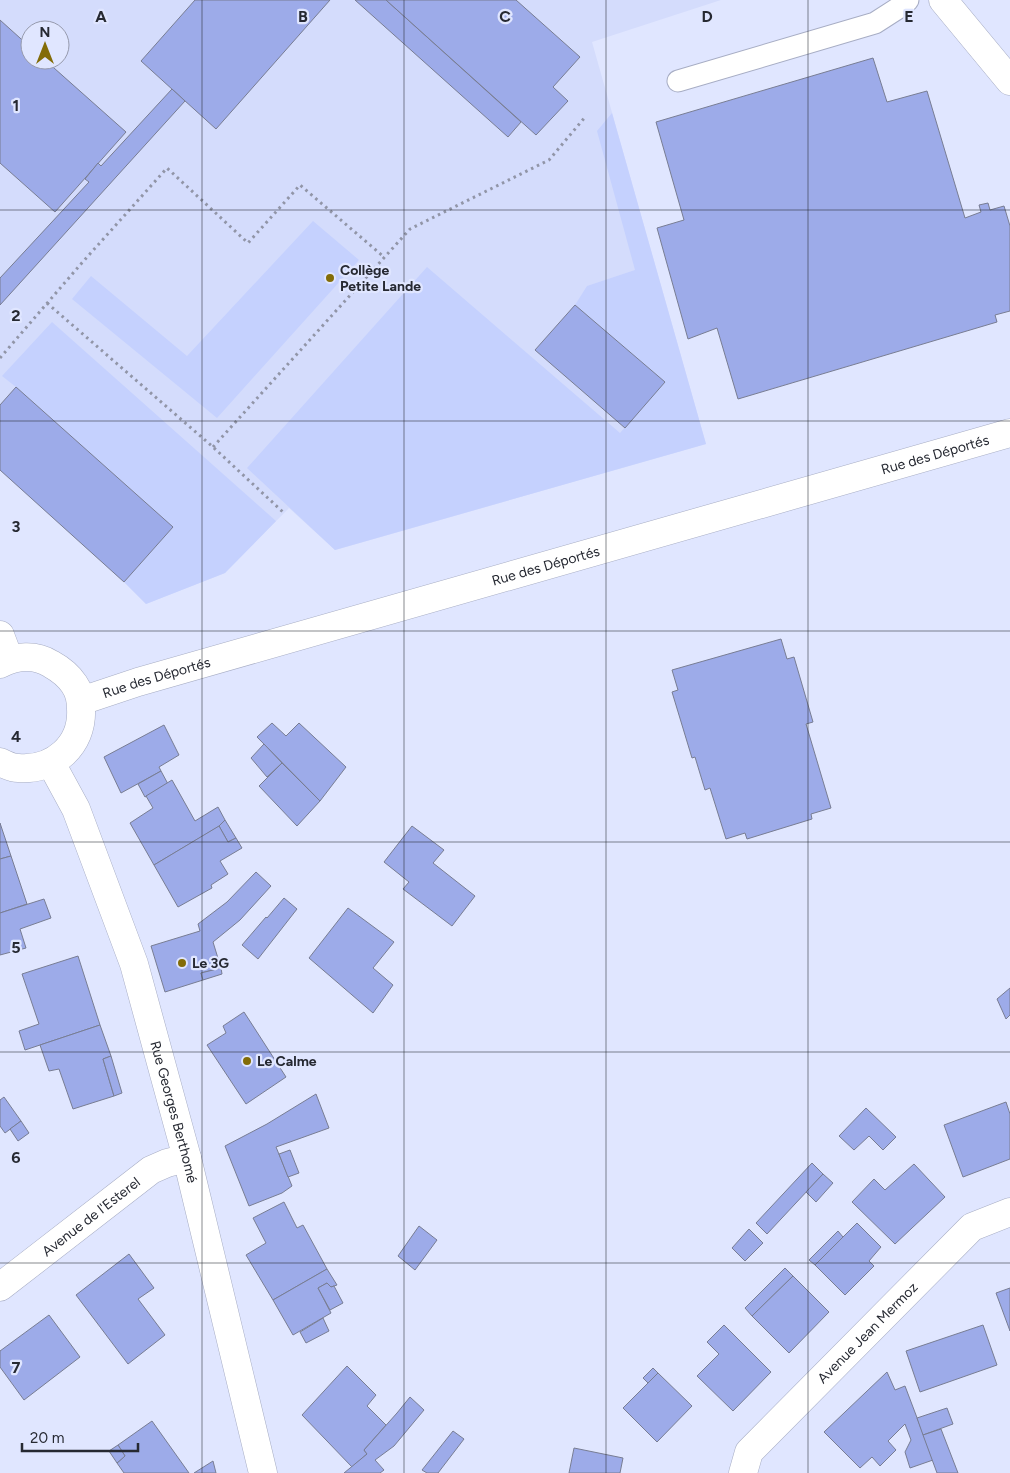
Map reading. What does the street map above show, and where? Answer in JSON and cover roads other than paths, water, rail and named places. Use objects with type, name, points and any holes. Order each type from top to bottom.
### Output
[{"type":"street","points":[[943,0],[1010,81]]},
{"type":"street","name":"Rue des Déportés","points":[[81,702],[147,679],[1010,433]]},
{"type":"street","points":[[0,762],[16,768],[34,768],[50,763],[66,753],[77,738],[82,720],[81,702],[74,684],[62,670],[46,661],[3,653]]},
{"type":"street","name":"Rue Georges Berthomé","points":[[50,763],[76,809],[134,964],[188,1158],[263,1473]]},
{"type":"street","name":"Avenue de l'Esterel","points":[[0,1287],[151,1170],[167,1163],[188,1158]]},
{"type":"street","name":"Avenue Jean Mermoz","points":[[743,1473],[749,1452],[972,1227],[1010,1212]]},
{"type":"lane","points":[[678,81],[875,22],[908,0]]},
{"type":"place","name":"Collège Petite Lande","points":[[330,278]]},
{"type":"place","name":"Le 3G","points":[[182,963]]},
{"type":"place","name":"Le Calme","points":[[247,1061]]}]
